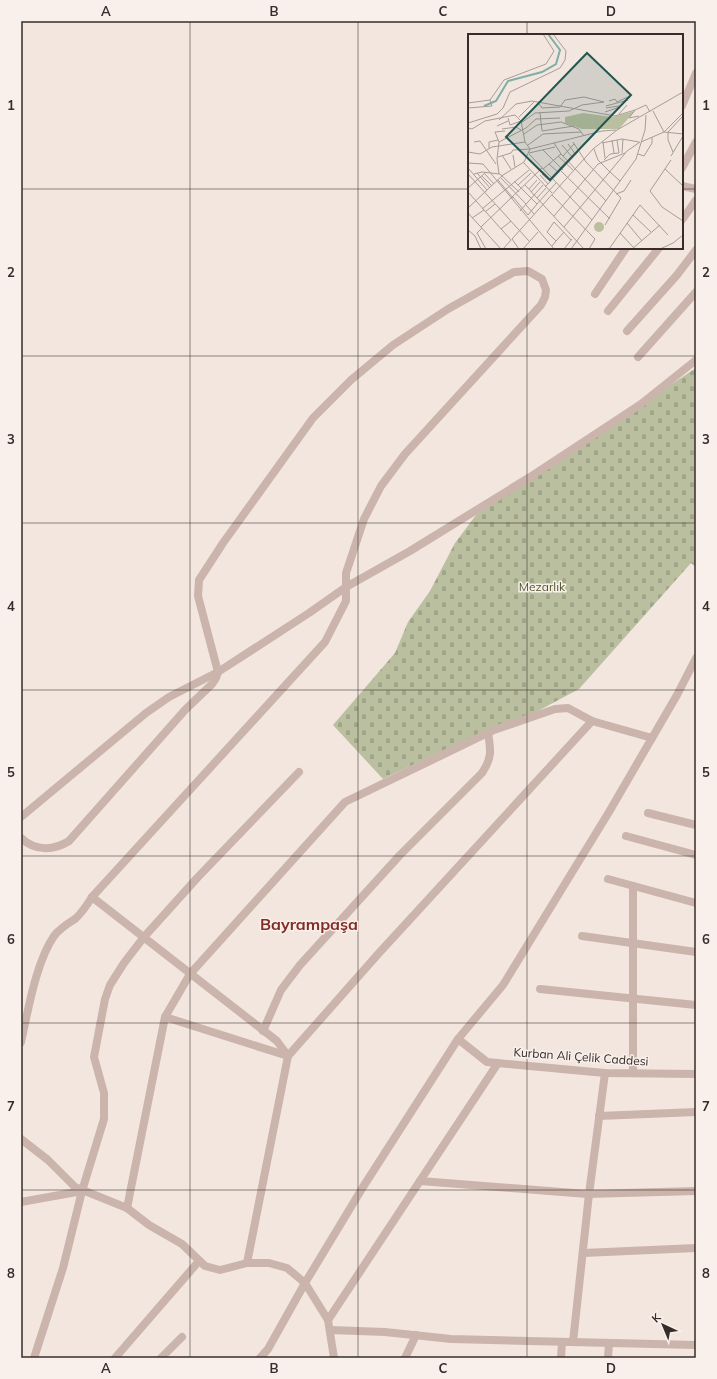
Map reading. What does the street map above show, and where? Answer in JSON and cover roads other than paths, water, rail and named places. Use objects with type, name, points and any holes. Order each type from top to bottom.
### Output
[{"type":"street","points":[[683,104],[696,73]]},
{"type":"street","points":[[683,166],[696,142]]},
{"type":"street","points":[[683,186],[696,189]]},
{"type":"street","points":[[683,219],[696,200]]},
{"type":"street","points":[[595,294],[625,249]]},
{"type":"street","points":[[608,311],[658,249]]},
{"type":"street","points":[[627,330],[677,275],[696,250]]},
{"type":"street","points":[[21,838],[31,845],[45,848],[60,846],[68,841],[185,710],[212,684],[218,672],[198,596],[199,580],[223,543],[313,418],[372,361],[393,345],[448,309],[514,272],[528,271],[536,274],[542,279],[546,290],[545,297],[541,305],[404,454],[382,486],[364,519],[346,573],[346,601],[332,631],[317,653],[263,708],[92,897],[80,914],[60,930],[48,947],[31,996],[21,1042]]},
{"type":"street","points":[[638,356],[696,292]]},
{"type":"street","points":[[21,817],[146,712],[169,697],[218,672],[346,587],[410,551],[543,468],[641,404],[696,360]]},
{"type":"street","points":[[260,1358],[268,1349],[362,1187],[458,1039],[503,985],[652,738],[696,658]]},
{"type":"street","points":[[127,1208],[165,1017],[190,974],[345,802],[488,733],[562,707],[573,710],[592,721],[652,738]]},
{"type":"street","points":[[247,1263],[288,1056],[378,953],[592,721]]},
{"type":"street","points":[[263,1031],[281,990],[300,965],[400,855],[482,774],[490,759],[491,750],[488,733]]},
{"type":"street","points":[[34,1358],[63,1268],[82,1191],[100,1135],[105,1106],[104,1093],[94,1057],[105,999],[117,973],[144,937],[198,877],[299,772]]},
{"type":"street","points":[[648,813],[696,825]]},
{"type":"street","points":[[626,836],[696,855]]},
{"type":"street","points":[[608,879],[696,903]]},
{"type":"street","points":[[633,886],[633,1073]]},
{"type":"street","points":[[92,897],[263,1031],[276,1042],[288,1056]]},
{"type":"street","points":[[582,936],[696,952]]},
{"type":"street","points":[[540,989],[696,1005]]},
{"type":"street","points":[[165,1017],[288,1056]]},
{"type":"street","name":"Kurban Ali Çelik Caddesi","points":[[458,1039],[469,1050],[487,1062],[605,1073],[696,1074]]},
{"type":"street","points":[[328,1320],[498,1063]]},
{"type":"street","points":[[573,1342],[589,1194],[605,1073]]},
{"type":"street","points":[[599,1116],[696,1112]]},
{"type":"street","points":[[21,1139],[48,1160],[75,1187],[127,1208],[149,1225],[182,1244],[199,1261],[209,1267],[220,1270],[247,1263],[278,1265],[294,1273],[305,1283],[328,1320],[334,1358]]},
{"type":"street","points":[[420,1181],[589,1194],[696,1191]]},
{"type":"street","points":[[21,1202],[82,1191]]},
{"type":"street","points":[[583,1253],[696,1248]]},
{"type":"street","points":[[115,1358],[199,1261]]},
{"type":"street","points":[[330,1330],[384,1332],[451,1339],[696,1345]]},
{"type":"street","points":[[405,1358],[416,1335]]},
{"type":"street","points":[[161,1358],[182,1337]]},
{"type":"street","points":[[561,1358],[562,1342]]},
{"type":"street","points":[[608,1358],[609,1343]]},
{"type":"district","name":"Bayrampaşa","points":[[309,924]]},
{"type":"park label","name":"Mezarlık","points":[[542,587]]}]
